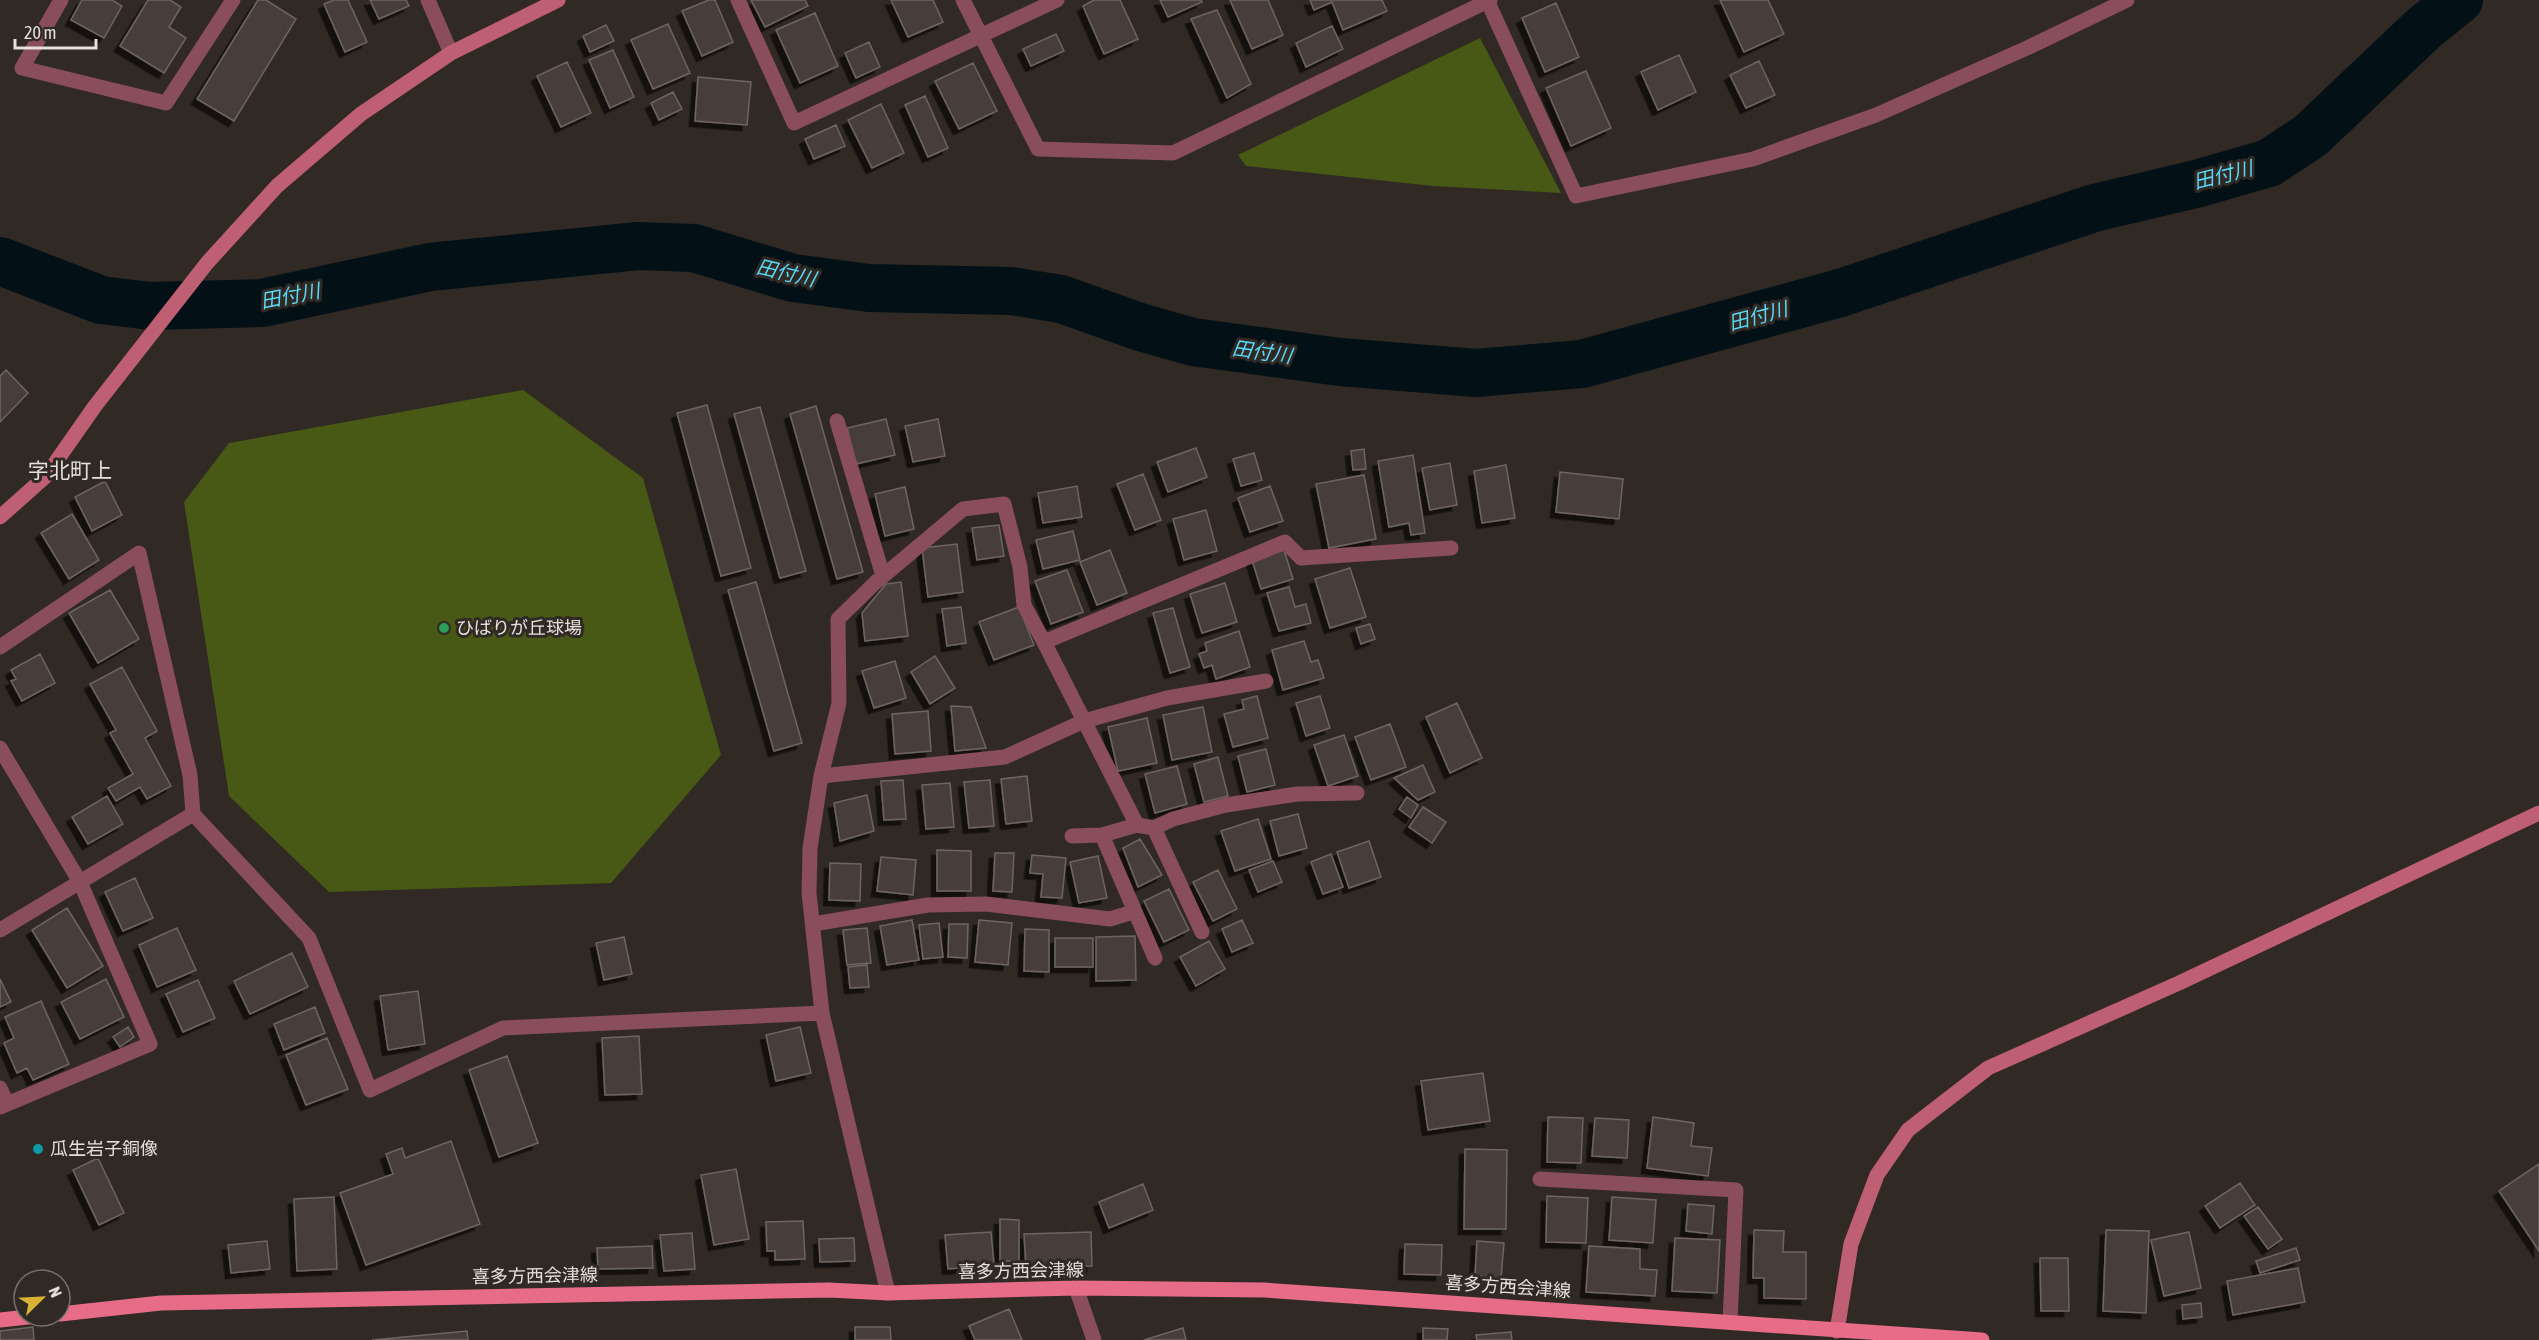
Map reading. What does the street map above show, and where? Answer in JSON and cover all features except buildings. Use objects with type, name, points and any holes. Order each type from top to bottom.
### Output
[{"type":"main road","name":"喜多方西会津線","points":[[72,1313],[172,1303],[829,1290],[888,1293],[1076,1288],[1264,1290],[1982,1340]]},
{"type":"street","points":[[61,0],[22,68],[166,103],[233,0]]},
{"type":"street","points":[[428,0],[451,53]]},
{"type":"street","points":[[0,516],[46,476],[96,406],[207,263],[277,186],[361,114],[451,53],[558,0]]},
{"type":"street","points":[[738,0],[794,123],[1057,0]]},
{"type":"street","points":[[963,0],[1038,149],[1173,153],[1488,0],[1576,196],[1753,159],[1876,115],[2027,48],[2127,0]]},
{"type":"street","points":[[837,421],[883,576]]},
{"type":"street","points":[[888,1293],[822,1013],[809,893],[810,848],[821,776],[839,703],[838,620],[883,576],[963,509],[1004,504],[1020,567],[1024,605],[1137,825]]},
{"type":"street","points":[[1044,642],[1285,542],[1301,558],[1452,548]]},
{"type":"street","points":[[0,647],[139,553],[190,775],[192,814],[309,938],[370,1090],[504,1028],[822,1013]]},
{"type":"street","points":[[821,776],[1005,757],[1084,721],[1167,698],[1266,681]]},
{"type":"street","points":[[0,748],[80,882],[150,1044],[4,1106],[0,1088]]},
{"type":"street","points":[[1072,836],[1102,835],[1137,825],[1154,828],[1173,819],[1226,805],[1297,794],[1357,793]]},
{"type":"street","points":[[1837,1331],[1851,1244],[1877,1175],[1908,1130],[1988,1068],[2179,983],[2539,813]]},
{"type":"street","points":[[0,930],[192,814]]},
{"type":"street","points":[[1154,828],[1202,932]]},
{"type":"street","points":[[1102,835],[1155,958]]},
{"type":"street","points":[[813,924],[928,905],[986,904],[1110,919],[1134,912]]},
{"type":"street","points":[[1540,1179],[1736,1190],[1730,1322]]},
{"type":"street","points":[[1076,1288],[1094,1340]]},
{"type":"green space","points":[[1480,38],[1561,193],[1433,186],[1246,166],[1238,155]]},
{"type":"green space","name":"ひばりが丘球場","points":[[523,390],[643,478],[721,755],[611,883],[329,892],[229,796],[184,502],[229,443]]},
{"type":"waterway","name":"田付川","points":[[0,261],[101,300],[150,306],[262,303],[430,267],[638,246],[694,248],[793,278],[869,288],[1011,291],[1061,299],[1140,327],[1193,342],[1340,362],[1476,373],[1582,364],[1840,293],[2094,208],[2196,184],[2269,163],[2310,136],[2424,28],[2459,0]]},
{"type":"place","name":"ひばりが丘球場","points":[[444,628]]},
{"type":"place","name":"瓜生岩子銅像","points":[[38,1149]]},
{"type":"district","name":"字北町上","points":[[70,471]]}]
